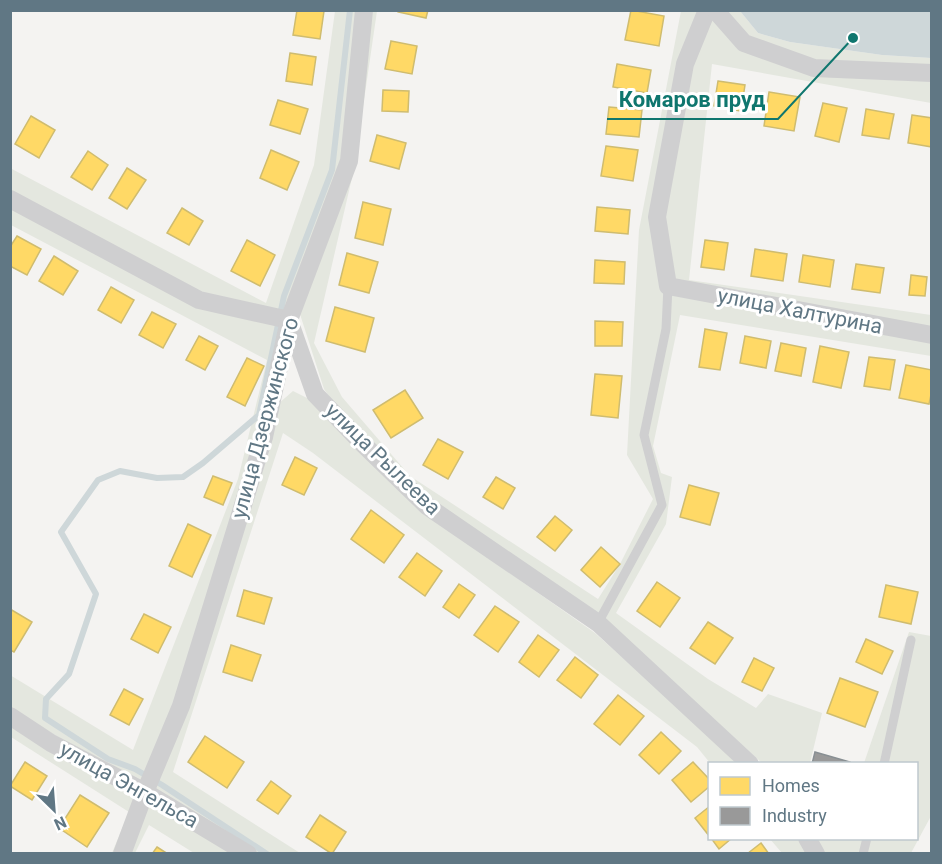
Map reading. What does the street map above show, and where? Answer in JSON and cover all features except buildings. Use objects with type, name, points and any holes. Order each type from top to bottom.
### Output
[{"type":"street","name":"улица Дзержинского","points":[[122,854],[181,706],[264,437],[289,320],[349,161],[364,10]]},
{"type":"street","points":[[668,286],[657,217],[685,64],[707,10]]},
{"type":"street","points":[[715,10],[744,43],[814,68],[932,73]]},
{"type":"street","points":[[10,199],[199,300],[289,320]]},
{"type":"street","name":"улица Халтурина","points":[[668,286],[932,335]]},
{"type":"street","name":"улица Рылеева","points":[[289,320],[315,394],[427,506],[598,623],[748,762]]},
{"type":"street","name":"улица Энгельса","points":[[10,716],[51,742],[145,792],[248,854]]},
{"type":"street","points":[[808,840],[816,854]]},
{"type":"lane","points":[[598,623],[662,505],[644,435],[666,329],[668,286]]},
{"type":"lane","points":[[884,762],[911,640]]},
{"type":"shaded area","points":[[335,11],[361,11],[346,161],[284,313],[203,295],[11,193],[10,168],[266,303],[314,165]]},
{"type":"shaded area","points":[[368,11],[377,11],[354,169],[314,343],[342,397],[410,476],[598,599],[620,564],[653,499],[627,455],[639,230],[681,11],[702,11],[654,218],[665,288],[931,340],[931,356],[680,315],[653,446],[661,473],[672,477],[666,524],[616,613],[708,679],[756,708],[768,694],[822,713],[810,762],[761,762],[601,617],[431,503],[337,408],[324,389],[298,308],[352,162]]},
{"type":"shaded area","points":[[722,11],[740,11],[758,33],[790,42],[882,55],[931,58],[931,69],[815,62],[747,38]]},
{"type":"shaded area","points":[[740,11],[931,11],[931,58],[882,55],[790,42],[758,33]]},
{"type":"shaded area","points":[[712,13],[742,46],[813,72],[931,77],[931,103],[712,64],[689,280],[931,315],[931,331],[672,283],[663,217],[692,68]]},
{"type":"shaded area","points":[[11,207],[199,307],[276,321],[283,329],[261,437],[177,704],[143,784],[114,770],[11,709],[10,675],[133,750],[238,479],[267,360],[11,225]]},
{"type":"shaded area","points":[[293,391],[309,399],[423,512],[595,633],[739,762],[709,762],[697,747],[313,453],[283,433],[173,772],[300,853],[255,853],[151,788],[278,404]]},
{"type":"shaded area","points":[[909,632],[931,636],[931,816],[911,853],[825,853],[817,840],[918,840],[918,762],[864,762]]},
{"type":"shaded area","points":[[10,721],[133,791],[137,799],[118,853],[112,853],[129,812],[11,737]]},
{"type":"shaded area","points":[[146,804],[158,805],[235,853],[194,853],[149,825],[135,853],[127,854]]},
{"type":"shaded area","points":[[771,840],[799,840],[808,853],[782,853]]},
{"type":"waterway","points":[[267,854],[162,785],[135,769],[108,759],[45,718],[46,699],[69,674],[96,594],[61,532],[98,480],[120,471],[157,478],[183,477],[259,415],[284,296],[332,170],[350,10]]},
{"type":"place","name":"Комаров пруд","points":[[853,38]]}]
